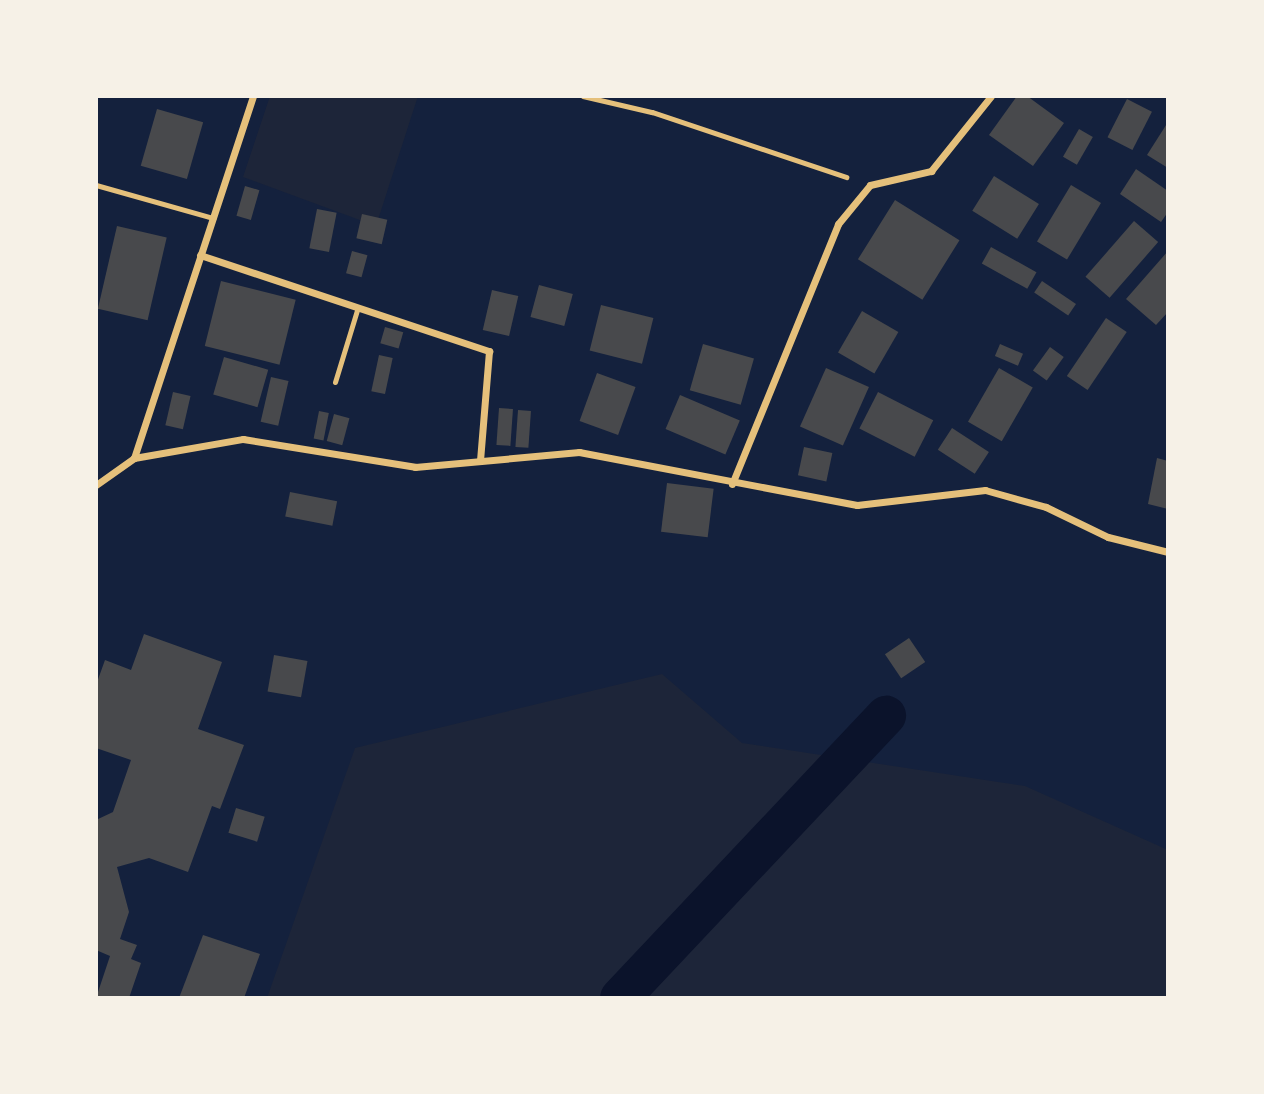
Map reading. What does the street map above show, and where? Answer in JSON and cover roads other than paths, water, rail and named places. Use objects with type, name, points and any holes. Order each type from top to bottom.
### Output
[{"type":"street","points":[[134,458],[253,96]]},
{"type":"street","points":[[732,484],[838,224],[870,185],[931,171],[991,96]]},
{"type":"street","points":[[200,256],[489,351],[480,461]]},
{"type":"street","points":[[96,485],[134,458],[243,439],[415,467],[579,452],[732,484],[857,505],[985,490],[1046,507],[1108,537],[1168,552]]},
{"type":"lane","points":[[96,185],[213,218]]},
{"type":"lane","points":[[335,382],[358,307]]},
{"type":"waterway","points":[[620,998],[886,716]]}]
